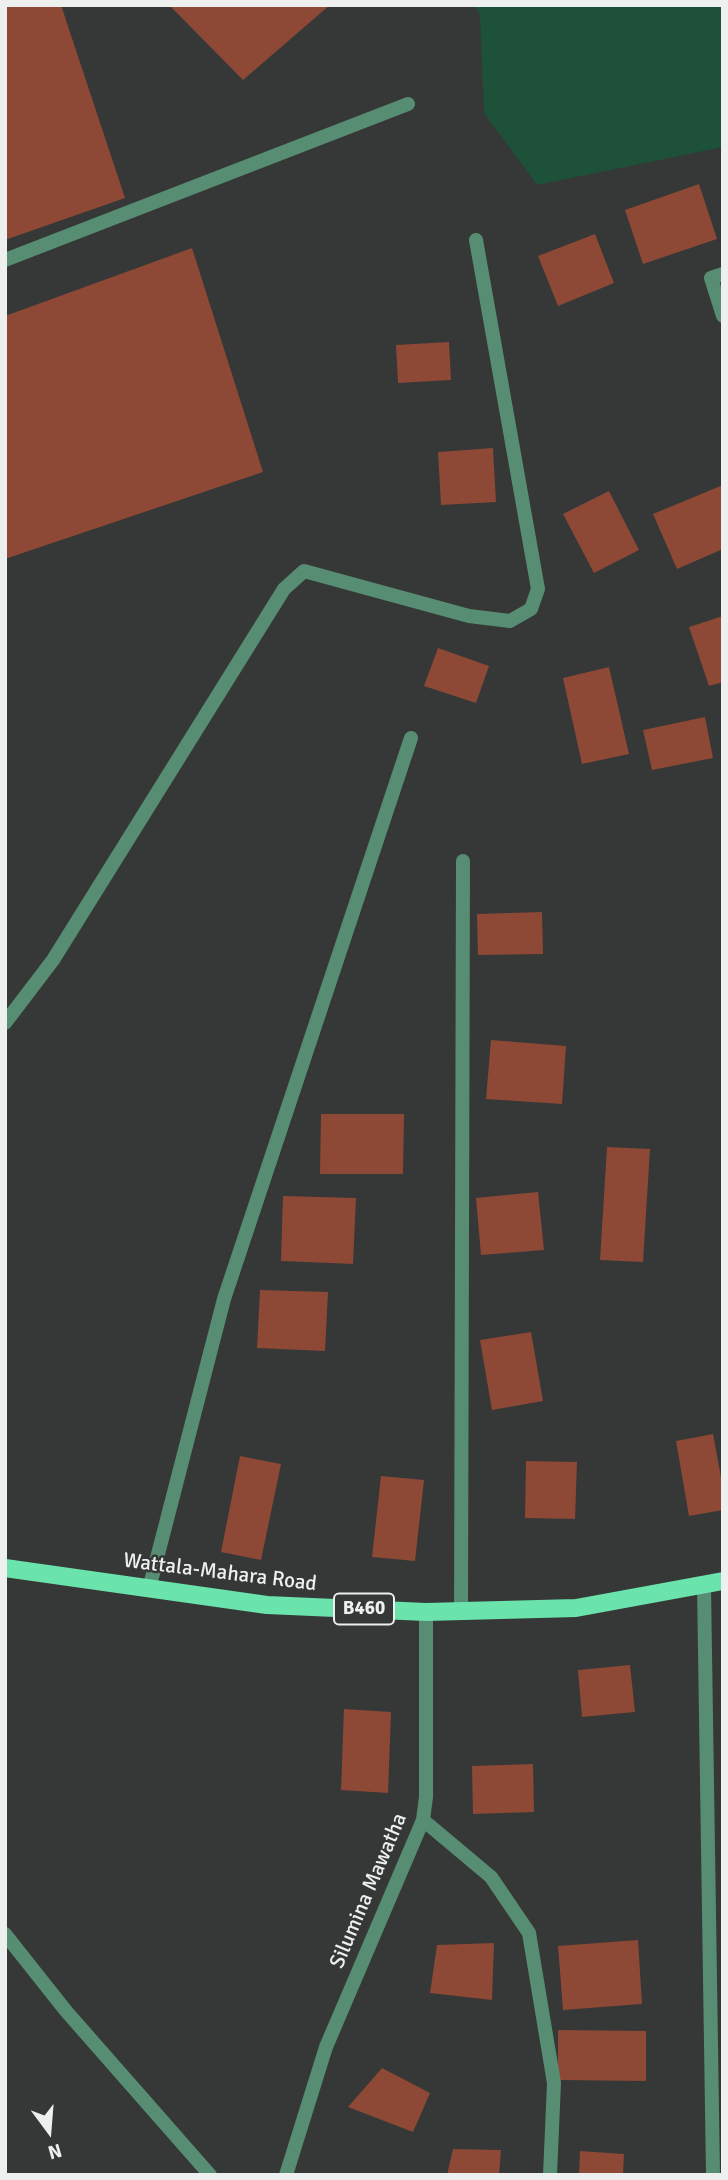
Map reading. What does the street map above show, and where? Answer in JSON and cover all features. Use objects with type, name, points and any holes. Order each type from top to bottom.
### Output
[{"type":"main road","name":"Wattala-Mahara Road","points":[[5,1568],[267,1605],[426,1612],[576,1608],[723,1581]]},
{"type":"street","points":[[5,260],[408,104]]},
{"type":"street","points":[[5,1023],[53,960],[284,589],[304,571],[468,616],[510,621],[531,609],[538,589],[476,240]]},
{"type":"street","points":[[723,274],[711,278],[723,316]]},
{"type":"street","points":[[149,1589],[224,1300],[411,738]]},
{"type":"street","points":[[461,1612],[463,861]]},
{"type":"street","points":[[704,1586],[713,2175]]},
{"type":"street","name":"Silumina Mawatha","points":[[286,2175],[326,2047],[423,1820],[426,1797],[426,1612]]},
{"type":"street","points":[[423,1820],[491,1877],[529,1933],[554,2083],[550,2175]]},
{"type":"street","points":[[5,1934],[66,2011],[210,2175]]},
{"type":"green space","points":[[474,5],[723,5],[723,147],[537,185],[484,113],[480,15]]},
{"type":"building","points":[[5,5],[61,5],[125,198],[5,240]]},
{"type":"building","points":[[169,5],[330,5],[243,80]]},
{"type":"building","points":[[699,184],[717,239],[643,264],[625,210]]},
{"type":"building","points":[[595,234],[614,283],[558,306],[538,256]]},
{"type":"building","points":[[192,248],[263,472],[5,559],[5,316]]},
{"type":"building","points":[[449,342],[451,380],[398,383],[396,345]]},
{"type":"building","points":[[493,448],[496,502],[441,505],[438,452]]},
{"type":"building","points":[[723,485],[723,549],[677,569],[653,514]]},
{"type":"building","points":[[609,491],[639,550],[594,573],[563,514]]},
{"type":"building","points":[[723,616],[723,682],[709,686],[689,627]]},
{"type":"building","points":[[438,648],[489,666],[476,703],[424,686]]},
{"type":"building","points":[[609,667],[629,754],[582,764],[563,678]]},
{"type":"building","points":[[705,717],[713,758],[652,770],[643,730]]},
{"type":"building","points":[[542,912],[543,954],[478,955],[477,914]]},
{"type":"building","points":[[491,1040],[566,1046],[562,1104],[486,1099]]},
{"type":"building","points":[[321,1114],[404,1114],[403,1174],[320,1174]]},
{"type":"building","points":[[607,1147],[650,1149],[643,1262],[600,1260]]},
{"type":"building","points":[[538,1192],[544,1250],[481,1255],[476,1198]]},
{"type":"building","points":[[283,1196],[356,1198],[353,1264],[281,1261]]},
{"type":"building","points":[[260,1290],[328,1292],[325,1351],[257,1348]]},
{"type":"building","points":[[531,1332],[543,1401],[492,1410],[480,1340]]},
{"type":"building","points":[[713,1434],[723,1488],[723,1510],[689,1516],[676,1441]]},
{"type":"building","points":[[240,1456],[281,1464],[261,1560],[221,1552]]},
{"type":"building","points":[[526,1461],[577,1462],[575,1519],[525,1518]]},
{"type":"building","points":[[381,1476],[424,1480],[415,1561],[372,1557]]},
{"type":"building","points":[[630,1665],[635,1712],[582,1717],[578,1670]]},
{"type":"building","points":[[344,1709],[391,1712],[388,1793],[341,1790]]},
{"type":"building","points":[[533,1764],[534,1812],[473,1814],[472,1766]]},
{"type":"building","points":[[638,1940],[642,2004],[563,2010],[558,1946]]},
{"type":"building","points":[[494,1943],[492,2000],[430,1993],[437,1945]]},
{"type":"building","points":[[558,2030],[646,2031],[646,2081],[558,2080]]},
{"type":"building","points":[[382,2068],[430,2093],[413,2132],[348,2107]]},
{"type":"building","points":[[453,2149],[501,2150],[499,2175],[447,2175]]},
{"type":"building","points":[[580,2151],[624,2154],[623,2175],[579,2175]]}]
